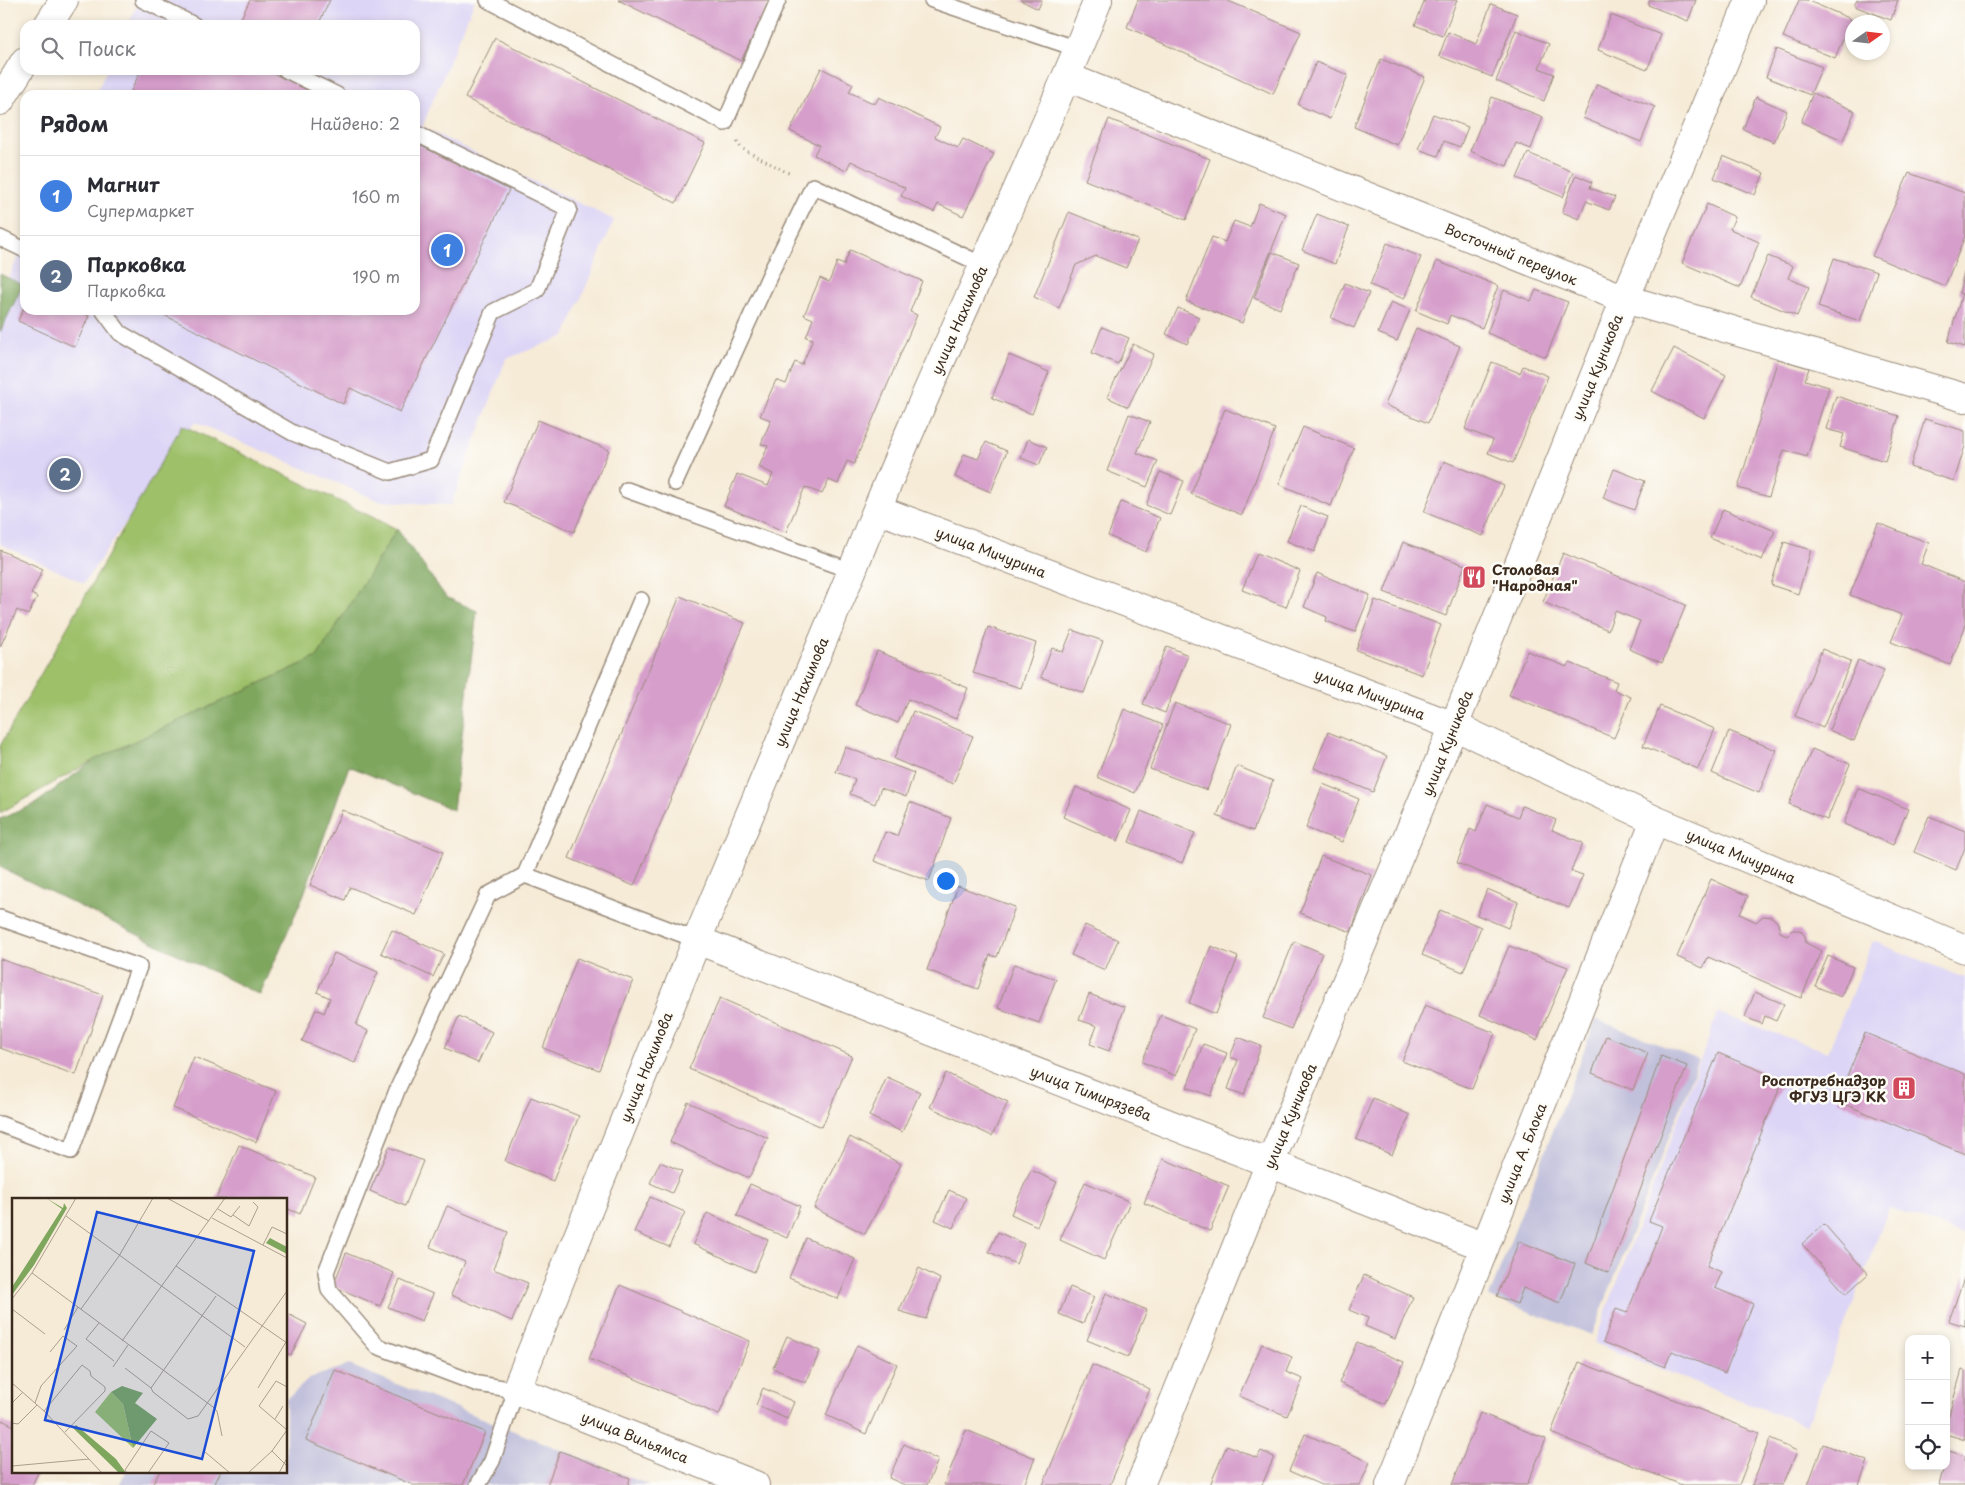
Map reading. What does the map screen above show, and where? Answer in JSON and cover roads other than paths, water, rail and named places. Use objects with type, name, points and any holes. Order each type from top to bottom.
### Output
[{"type":"street","points":[[51,20],[64,0]]},
{"type":"street","name":"улица Нахимова","points":[[516,1390],[697,940],[877,509],[1067,77],[1098,0]]},
{"type":"street","name":"улица Куникова","points":[[1140,1485],[1270,1163],[1454,726],[1625,299],[1750,0]]},
{"type":"street","points":[[0,101],[20,70]]},
{"type":"street","name":"Восточный переулок","points":[[1067,77],[1625,299],[1965,398]]},
{"type":"street","name":"улица Мичурина","points":[[877,509],[1454,726],[1655,820],[1965,949]]},
{"type":"street","name":"улица А. Блока","points":[[1390,1485],[1655,820]]},
{"type":"street","name":"улица Тимирязева","points":[[697,940],[1485,1247]]},
{"type":"street","name":"улица Вильямса","points":[[516,1390],[755,1485]]},
{"type":"lane","points":[[143,0],[184,20]]},
{"type":"lane","points":[[488,0],[725,123],[778,0]]},
{"type":"lane","points":[[932,0],[1078,49]]},
{"type":"lane","points":[[296,75],[327,90]]},
{"type":"lane","points":[[107,315],[120,333],[293,434],[390,472],[430,460],[493,312],[537,290],[569,209],[420,135]]},
{"type":"lane","points":[[675,483],[772,270],[813,186],[983,265]]},
{"type":"lane","points":[[0,238],[20,248]]},
{"type":"lane","points":[[627,490],[852,571]]},
{"type":"lane","points":[[478,1485],[492,1461],[516,1390],[478,1384],[377,1346],[329,1290],[326,1272],[398,1088],[488,895],[525,875],[641,600]]},
{"type":"lane","points":[[525,875],[697,940]]},
{"type":"lane","points":[[0,918],[139,967],[71,1151],[0,1124]]},
{"type":"place","name":"Магнит","points":[[447,250]]},
{"type":"place","name":"Парковка","points":[[65,474]]},
{"type":"place","name":"Столовая \"Народная\"","points":[[1474,577]]},
{"type":"place","name":"Роспотребнадзор ФГУЗ ЦГЭ КК","points":[[1904,1088]]}]
